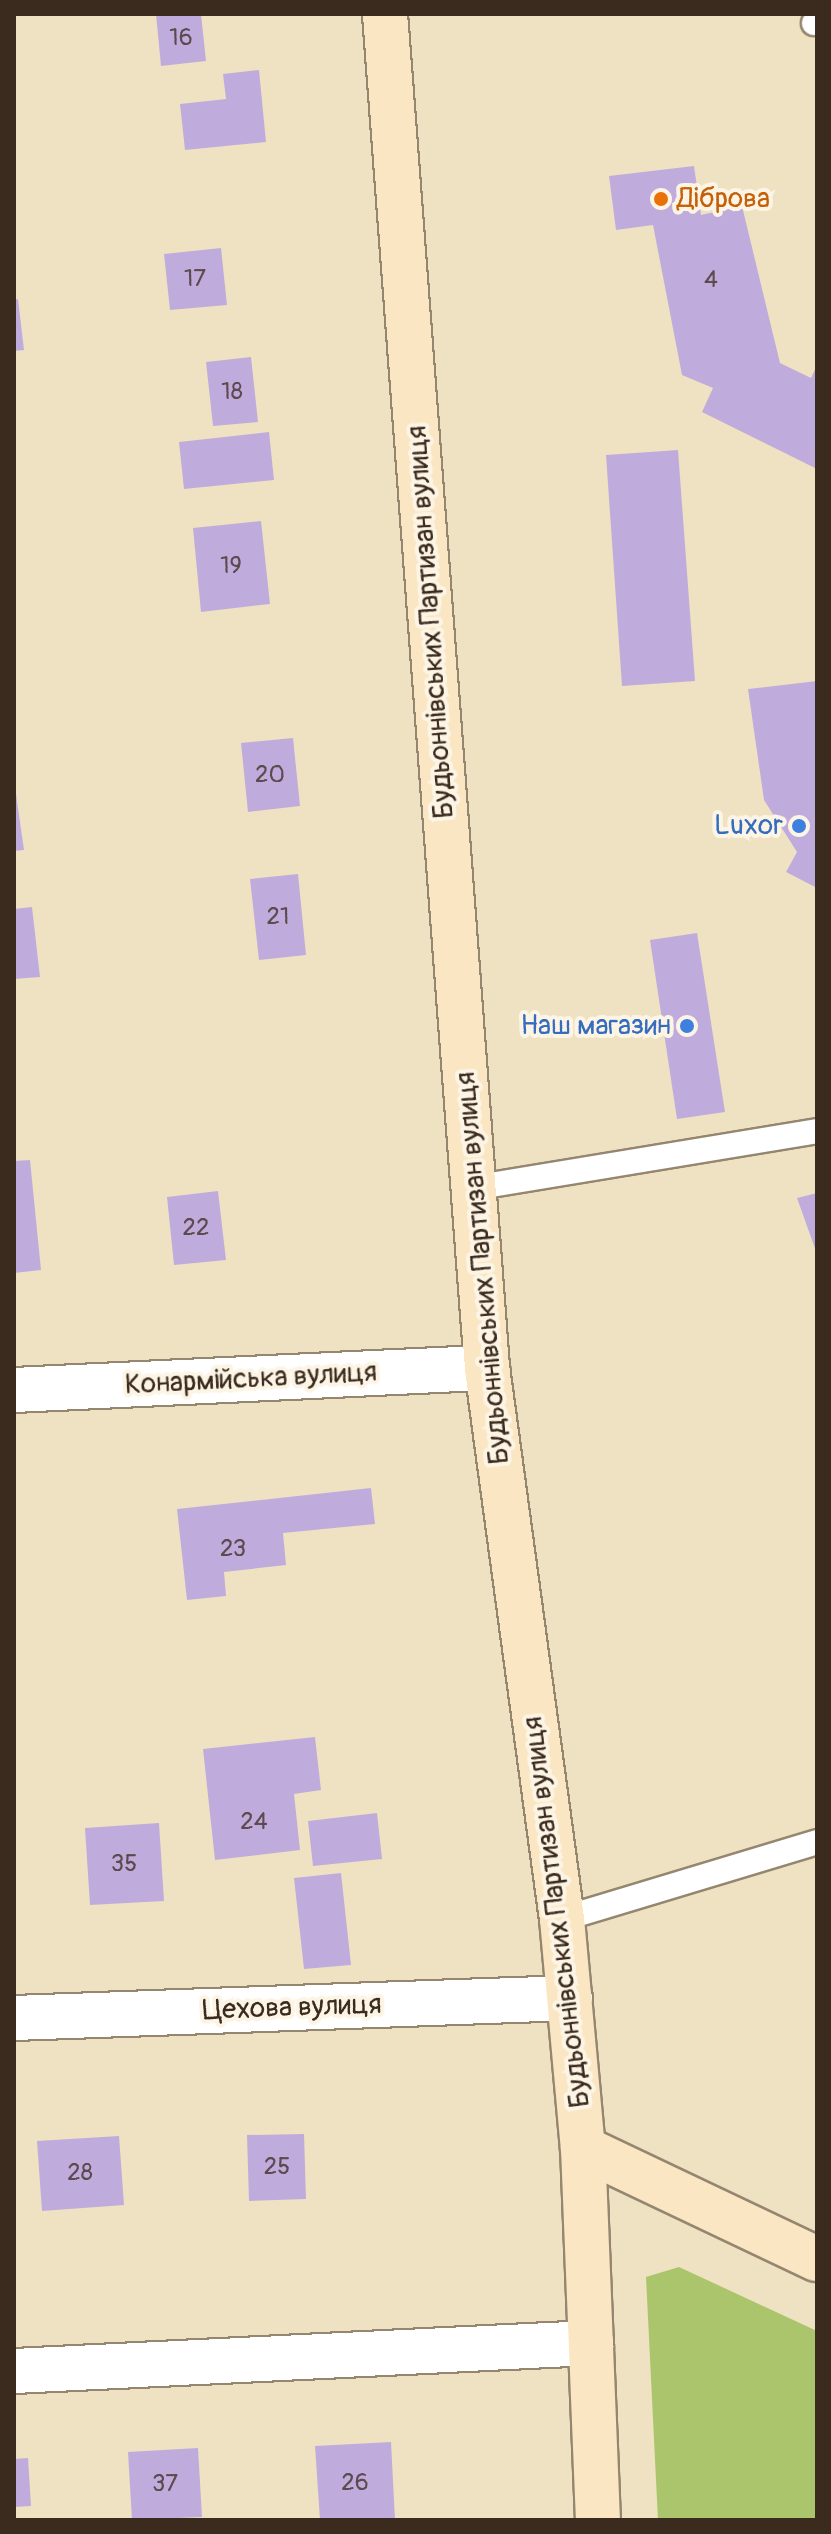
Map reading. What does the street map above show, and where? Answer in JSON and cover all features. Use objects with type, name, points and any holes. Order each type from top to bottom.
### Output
[{"type":"main road","name":"Будьоннівських Партизан вулиця","points":[[385,14],[487,1368],[562,1919],[583,2148],[598,2520]]},
{"type":"main road","points":[[583,2148],[817,2259]]},
{"type":"street","name":"Конармійська вулиця","points":[[14,1390],[487,1368]]},
{"type":"street","name":"Цехова вулиця","points":[[14,2018],[570,1998]]},
{"type":"street","points":[[14,2371],[591,2343]]},
{"type":"lane","points":[[473,1188],[817,1131]]},
{"type":"lane","points":[[562,1919],[817,1842]]},
{"type":"green space","points":[[679,2267],[817,2331],[817,2520],[658,2520],[646,2277]]},
{"type":"building","points":[[156,14],[201,14],[206,61],[161,66]]},
{"type":"building","points":[[259,70],[266,142],[185,150],[180,104],[226,99],[223,74]]},
{"type":"building","points":[[694,166],[701,215],[742,206],[780,363],[811,378],[817,365],[817,469],[702,412],[713,388],[682,375],[653,225],[616,230],[609,176]]},
{"type":"building","points":[[221,248],[227,305],[170,310],[164,254]]},
{"type":"building","points":[[18,299],[24,350],[14,351],[14,300]]},
{"type":"building","points":[[251,357],[258,422],[213,426],[206,362]]},
{"type":"building","points":[[269,432],[274,480],[184,489],[179,442]]},
{"type":"building","points":[[678,450],[695,681],[622,686],[606,455]]},
{"type":"building","points":[[261,521],[270,604],[201,612],[193,528]]},
{"type":"building","points":[[817,681],[817,888],[786,872],[797,852],[764,800],[748,689]]},
{"type":"building","points":[[293,738],[300,806],[248,812],[241,743]]},
{"type":"building","points":[[14,780],[24,850],[14,851]]},
{"type":"building","points":[[298,874],[306,955],[259,960],[250,879]]},
{"type":"building","points":[[32,907],[40,977],[14,979],[14,909]]},
{"type":"building","name":"Наш магазин","points":[[697,933],[725,1112],[677,1119],[650,940]]},
{"type":"building","points":[[30,1160],[41,1270],[14,1273],[14,1161]]},
{"type":"building","points":[[218,1191],[226,1260],[174,1265],[167,1197]]},
{"type":"building","points":[[817,1193],[817,1254],[797,1198]]},
{"type":"building","points":[[371,1488],[375,1524],[283,1533],[286,1565],[224,1572],[226,1596],[187,1600],[177,1509]]},
{"type":"building","points":[[315,1737],[321,1790],[294,1794],[300,1850],[215,1860],[203,1749]]},
{"type":"building","points":[[377,1813],[382,1859],[313,1866],[308,1821]]},
{"type":"building","points":[[159,1823],[164,1901],[90,1905],[85,1828]]},
{"type":"building","points":[[341,1873],[351,1965],[304,1969],[294,1878]]},
{"type":"building","points":[[304,2134],[306,2199],[249,2201],[247,2135]]},
{"type":"building","points":[[119,2136],[124,2205],[42,2211],[37,2141]]},
{"type":"building","points":[[391,2442],[395,2520],[320,2520],[315,2446]]},
{"type":"building","points":[[198,2448],[202,2517],[132,2520],[128,2452]]},
{"type":"building","points":[[28,2458],[31,2506],[14,2507],[14,2459]]},
{"type":"place","name":"Діброва","points":[[661,199]]},
{"type":"place","name":"Luxor","points":[[799,826]]},
{"type":"place","name":"Наш магазин","points":[[687,1026]]}]
